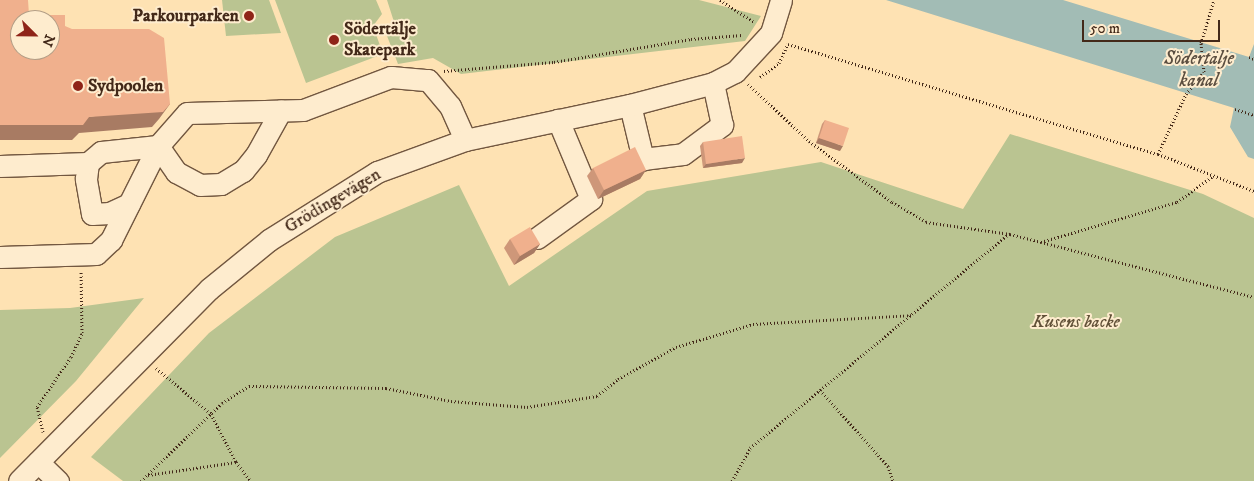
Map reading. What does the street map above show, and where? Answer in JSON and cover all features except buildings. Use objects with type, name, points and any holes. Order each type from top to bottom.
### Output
[{"type":"street","name":"Grödingevägen","points":[[19,481],[209,289],[269,240],[377,172],[464,140],[630,105],[713,83],[742,78],[771,33],[780,0]]},
{"type":"street","points":[[0,257],[96,254],[111,240],[158,146],[187,113],[303,110],[391,78],[428,80],[450,106],[464,140]]},
{"type":"street","points":[[630,105],[644,159],[683,154],[722,125],[713,83]]},
{"type":"street","points":[[158,146],[176,172],[200,185],[222,184],[243,170],[256,155],[281,110]]},
{"type":"street","points":[[538,238],[591,199],[558,120]]},
{"type":"street","points":[[0,166],[88,163],[101,152],[158,146]]},
{"type":"street","points":[[88,163],[86,180],[92,214],[110,213],[129,204]]},
{"type":"street","points":[[45,455],[58,481]]},
{"type":"path","points":[[720,0],[771,33]]},
{"type":"path","points":[[1158,154],[1186,94],[1204,72],[1201,43],[1214,0]]},
{"type":"path","points":[[428,80],[447,68],[554,62],[691,39],[771,33]]},
{"type":"path","points":[[1254,192],[1158,154],[788,44],[779,63],[742,78],[808,141],[892,202],[926,222],[1010,234],[1254,297]]},
{"type":"path","points":[[1249,58],[1254,59]]},
{"type":"path","points":[[1235,109],[1254,115]]},
{"type":"path","points":[[1041,242],[1177,202],[1213,176]]},
{"type":"path","points":[[732,481],[750,448],[1010,234]]},
{"type":"path","points":[[45,455],[37,407],[71,357],[82,333],[81,255]]},
{"type":"path","points":[[141,481],[212,414],[249,386],[386,388],[451,401],[527,407],[597,396],[618,379],[676,347],[753,324],[912,315]]},
{"type":"path","points":[[142,356],[212,414],[236,462],[251,481]]},
{"type":"path","points":[[820,390],[888,466],[893,481]]},
{"type":"path","points":[[147,475],[236,462]]},
{"type":"green space","name":"Parkourparken","points":[[222,0],[269,0],[281,33],[226,36]]},
{"type":"green space","name":"Södertälje Skatepark","points":[[275,0],[376,0],[382,14],[373,26],[383,54],[306,83]]},
{"type":"green space","points":[[387,0],[699,0],[761,16],[745,41],[461,74],[433,58],[398,64],[387,36],[395,25]]},
{"type":"green space","name":"Kusens backe","points":[[1010,134],[1203,194],[1254,218],[1254,481],[123,481],[91,457],[209,333],[335,237],[459,185],[509,286],[647,191],[821,162],[963,209]]},
{"type":"green space","points":[[144,298],[76,381],[0,458],[0,310],[70,308]]},
{"type":"water","name":"Södertälje kanal","points":[[886,0],[1063,0],[1249,57],[1254,44],[1254,159],[1248,157],[1230,127],[1234,108]]},
{"type":"place","name":"Parkourparken","points":[[249,16]]},
{"type":"place","name":"Södertälje Skatepark","points":[[334,40]]},
{"type":"place","name":"Sydpoolen","points":[[78,86]]}]
